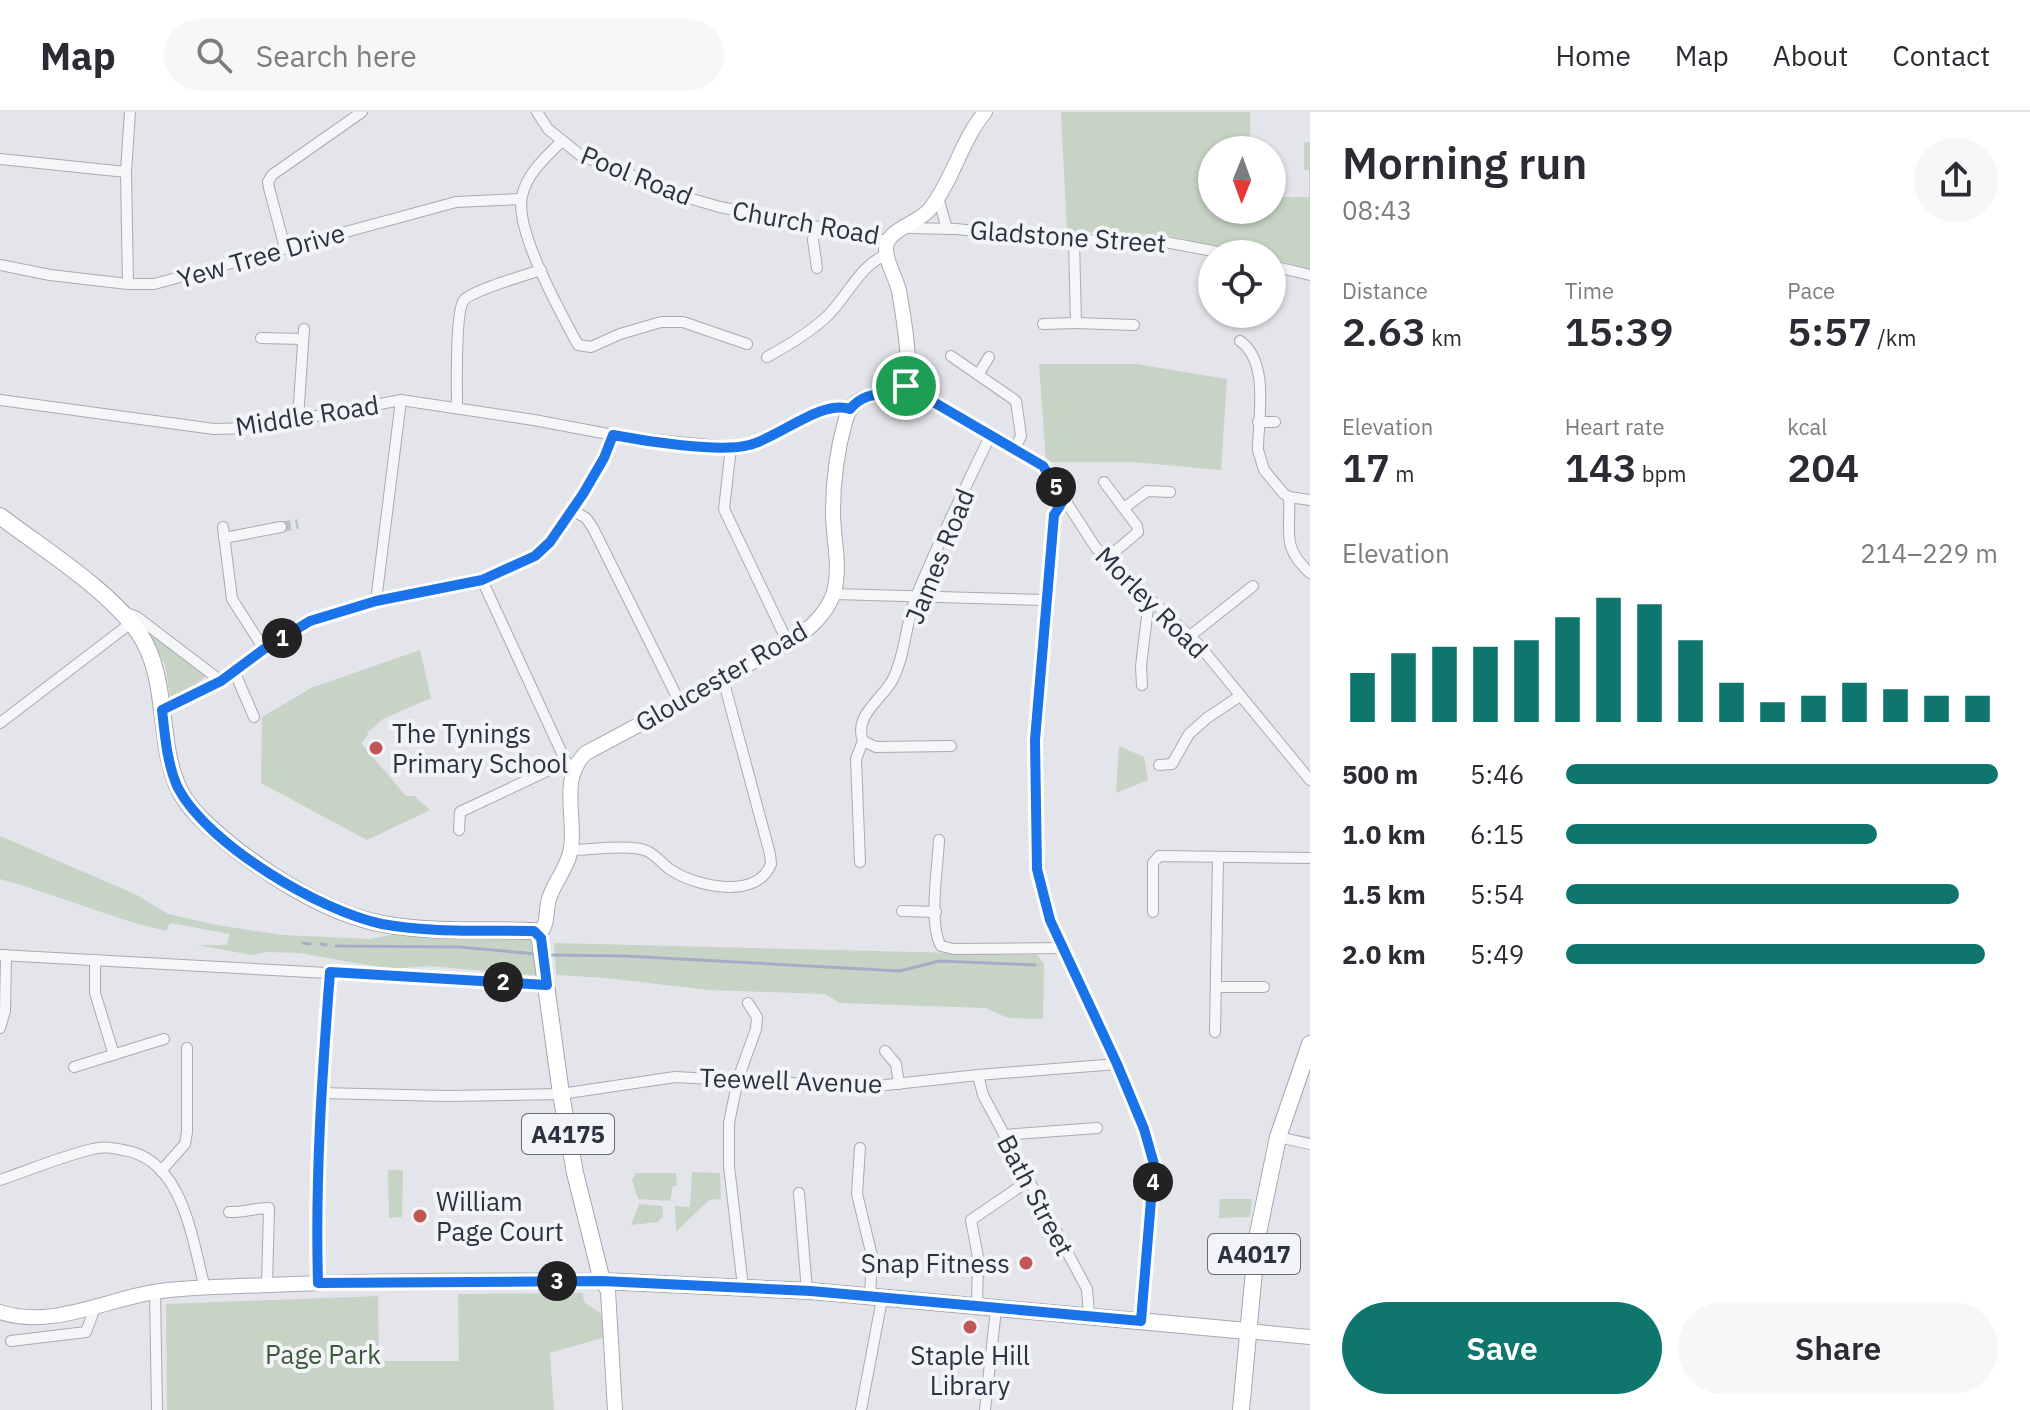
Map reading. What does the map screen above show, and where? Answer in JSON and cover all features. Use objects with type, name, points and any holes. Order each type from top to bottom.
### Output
[{"type":"main road","points":[[0,516],[103,595],[131,623],[150,655],[158,680],[166,747],[177,786],[194,812],[248,858],[284,882],[343,912],[381,923],[413,928],[534,931],[540,939]]},
{"type":"main road","name":"A4175","points":[[540,939],[575,1173],[602,1281]]},
{"type":"main road","name":"A4017","points":[[1241,1410],[1257,1238],[1278,1137],[1310,1044]]},
{"type":"main road","points":[[602,1281],[807,1291],[1247,1331]]},
{"type":"street","points":[[128,284],[126,172],[130,112]]},
{"type":"street","points":[[285,248],[268,182],[272,175],[362,112]]},
{"type":"street","name":"Pool Road","points":[[537,112],[548,129],[580,155],[705,203]]},
{"type":"street","name":"Church Road","points":[[705,203],[815,227],[887,248],[893,234],[925,215],[938,197],[985,112]]},
{"type":"street","points":[[561,142],[535,169],[521,199],[526,232],[578,345],[584,348],[620,334],[673,321],[747,344]]},
{"type":"street","points":[[0,159],[126,172]]},
{"type":"street","points":[[938,197],[947,229]]},
{"type":"street","name":"Yew Tree Drive","points":[[0,265],[24,271],[128,284],[154,284],[456,202],[521,199]]},
{"type":"street","points":[[815,227],[813,240],[817,268]]},
{"type":"street","name":"Gladstone Street","points":[[907,228],[1074,240],[1165,242],[1198,248]]},
{"type":"street","points":[[1074,240],[1076,323]]},
{"type":"street","points":[[767,357],[825,319],[887,248],[902,314],[908,369],[906,386],[894,393],[868,395],[850,409],[835,466],[833,514],[838,567],[834,594],[1046,600]]},
{"type":"street","points":[[1286,269],[1310,275]]},
{"type":"street","points":[[457,408],[462,303],[473,294],[541,270]]},
{"type":"street","points":[[1043,324],[1134,325]]},
{"type":"street","points":[[261,338],[303,334],[298,419]]},
{"type":"street","points":[[1240,341],[1256,348],[1259,373],[1258,450],[1261,463],[1275,485],[1289,497],[1310,500]]},
{"type":"street","points":[[951,356],[1016,401],[1021,436],[1014,450]]},
{"type":"street","points":[[978,375],[989,357]]},
{"type":"street","name":"Morley Road","points":[[906,386],[1043,466],[1096,548],[1190,636],[1310,780]]},
{"type":"street","name":"Middle Road","points":[[0,400],[214,429],[253,428],[401,400],[613,435],[731,447]]},
{"type":"street","points":[[376,601],[401,400]]},
{"type":"street","points":[[787,641],[724,509],[731,447],[760,442],[830,407],[850,409]]},
{"type":"street","points":[[1258,422],[1275,422]]},
{"type":"street","points":[[162,710],[221,681],[264,649],[310,621],[376,601],[482,580],[513,568],[540,552],[572,510],[604,458],[613,435]]},
{"type":"street","name":"James Road","points":[[860,862],[856,759],[863,741],[863,721],[875,699],[888,688],[897,670],[915,598],[990,436]]},
{"type":"street","points":[[1104,482],[1138,532],[1106,559]]},
{"type":"street","points":[[1124,508],[1147,491],[1170,492]]},
{"type":"street","points":[[1289,497],[1291,551],[1297,562],[1310,573]]},
{"type":"street","points":[[1064,499],[1054,515],[1035,740],[1037,869],[1046,907],[1117,1064],[1144,1129],[1154,1164],[1141,1321]]},
{"type":"street","points":[[572,510],[586,518],[593,528],[680,703]]},
{"type":"street","points":[[264,649],[232,599],[223,533],[281,527]]},
{"type":"street","points":[[482,580],[570,765],[571,850],[550,897],[540,939]]},
{"type":"street","points":[[1190,636],[1253,586]]},
{"type":"street","name":"Gloucester Road","points":[[570,765],[586,753],[787,641],[816,620],[834,594]]},
{"type":"street","points":[[1142,685],[1141,666],[1149,600]]},
{"type":"street","points":[[119,610],[137,617],[221,681]]},
{"type":"street","points":[[0,723],[131,623]]},
{"type":"street","points":[[234,671],[254,717]]},
{"type":"street","points":[[571,850],[645,850],[687,878],[714,885],[751,884],[763,879],[771,864],[770,854],[723,679]]},
{"type":"street","points":[[1159,765],[1172,764],[1189,734],[1240,696]]},
{"type":"street","points":[[863,741],[876,747],[951,746]]},
{"type":"street","points":[[459,830],[460,812],[570,765]]},
{"type":"street","points":[[939,840],[937,938],[946,948],[1064,948]]},
{"type":"street","points":[[1153,912],[1153,863],[1159,856],[1310,858]]},
{"type":"street","points":[[1215,1032],[1218,857]]},
{"type":"street","points":[[902,911],[936,912]]},
{"type":"street","points":[[0,1028],[5,1011],[3,955],[546,980]]},
{"type":"street","points":[[95,960],[95,993],[114,1055]]},
{"type":"street","points":[[318,1283],[316,1206],[320,1093],[330,972]]},
{"type":"street","points":[[1216,987],[1264,987]]},
{"type":"street","points":[[743,1287],[729,1166],[729,1123],[738,1079],[756,1029],[757,1017],[748,1003]]},
{"type":"street","points":[[74,1067],[164,1039]]},
{"type":"street","points":[[161,1171],[185,1144],[187,1048]]},
{"type":"street","points":[[885,1051],[896,1064],[899,1084]]},
{"type":"street","name":"Teewell Avenue","points":[[320,1093],[447,1096],[561,1094],[675,1077],[828,1087],[899,1084],[1117,1064]]},
{"type":"street","points":[[187,1071],[201,1071]]},
{"type":"street","name":"Bath Street","points":[[978,1075],[983,1095],[1087,1289],[1089,1315]]},
{"type":"street","points":[[1004,1135],[1097,1128]]},
{"type":"street","points":[[1278,1137],[1310,1144]]},
{"type":"street","points":[[0,1180],[95,1148],[131,1151],[149,1159],[183,1204],[205,1288]]},
{"type":"street","points":[[860,1148],[857,1194],[872,1256],[876,1298],[861,1410]]},
{"type":"street","points":[[844,1166],[859,1168]]},
{"type":"street","points":[[977,1307],[978,1257],[971,1220],[1028,1181]]},
{"type":"street","points":[[799,1193],[807,1291]]},
{"type":"street","points":[[229,1212],[248,1213],[256,1208],[269,1208],[267,1285]]},
{"type":"street","points":[[0,1312],[35,1318],[155,1291],[205,1288],[318,1283],[602,1281],[608,1291],[615,1410]]},
{"type":"street","points":[[155,1291],[157,1410]]},
{"type":"street","points":[[11,1341],[86,1332],[96,1305]]},
{"type":"street","points":[[985,1410],[996,1309]]},
{"type":"street","points":[[1247,1331],[1310,1337]]},
{"type":"green space","points":[[1061,112],[1250,112],[1250,136],[1198,136],[1198,224],[1286,224],[1286,197],[1309,197],[1309,170],[1304,170],[1304,142],[1310,142],[1310,269],[1286,263],[1286,240],[1198,242],[1166,235],[1067,232]]},
{"type":"green space","points":[[1039,364],[1137,364],[1227,379],[1221,470],[1132,462],[1046,462]]},
{"type":"green space","points":[[150,632],[206,675],[190,689],[170,696],[165,665],[148,634]]},
{"type":"green space","name":"The Tynings Primary School","points":[[420,650],[431,698],[383,719],[361,743],[406,796],[414,796],[430,810],[367,840],[261,783],[262,717],[311,688]]},
{"type":"green space","points":[[1119,746],[1144,757],[1148,780],[1116,793]]},
{"type":"green space","points":[[0,836],[135,894],[168,914],[216,925],[283,935],[369,939],[401,933],[531,938],[537,943],[540,976],[430,966],[389,969],[300,953],[252,955],[197,945],[226,945],[230,934],[170,923],[166,931],[0,879]]},
{"type":"green space","points":[[554,943],[1037,955],[1044,964],[1043,1019],[1008,1018],[986,1008],[840,1003],[825,994],[709,990],[556,975]]},
{"type":"green space","points":[[388,1170],[403,1170],[402,1217],[389,1218]]},
{"type":"green space","points":[[692,1172],[720,1173],[721,1199],[709,1200],[676,1232],[675,1206],[690,1207]]},
{"type":"green space","points":[[636,1173],[676,1173],[677,1186],[673,1186],[670,1201],[638,1199],[632,1180]]},
{"type":"green space","points":[[1220,1199],[1252,1199],[1250,1217],[1219,1218]]},
{"type":"green space","points":[[639,1204],[662,1206],[663,1216],[658,1222],[631,1225]]},
{"type":"green space","name":"Page Park","points":[[582,1293],[585,1303],[602,1314],[605,1337],[550,1353],[554,1410],[167,1410],[166,1304],[378,1296],[379,1361],[459,1361],[458,1294]]},
{"type":"waterway","points":[[303,943],[310,944]]},
{"type":"waterway","points":[[321,944],[326,945]]},
{"type":"waterway","points":[[336,946],[459,947],[537,954]]},
{"type":"waterway","points":[[549,955],[625,956],[900,971],[939,961],[1035,965]]},
{"type":"tunnel","points":[[281,527],[298,524]]},
{"type":"place","name":"The Tynings Primary School","points":[[376,748]]},
{"type":"place","name":"William Page Court","points":[[420,1216]]},
{"type":"place","name":"Snap Fitness","points":[[1026,1263]]},
{"type":"place","name":"Staple Hill Library","points":[[970,1327]]},
{"type":"route","points":[[906,386],[1043,466],[1064,499],[1054,515],[1035,740],[1037,869],[1050,920],[1117,1064],[1144,1129],[1154,1164],[1141,1321],[811,1291],[602,1281],[318,1283],[316,1206],[320,1093],[330,972],[547,985],[541,938],[534,931],[413,928],[381,923],[343,912],[284,882],[248,858],[194,812],[177,786],[166,747],[162,710],[221,681],[264,649],[310,621],[376,601],[482,580],[535,556],[550,542],[583,494],[609,450],[613,435],[743,447],[782,432],[830,407],[850,409],[868,395],[894,393],[906,386]]}]
